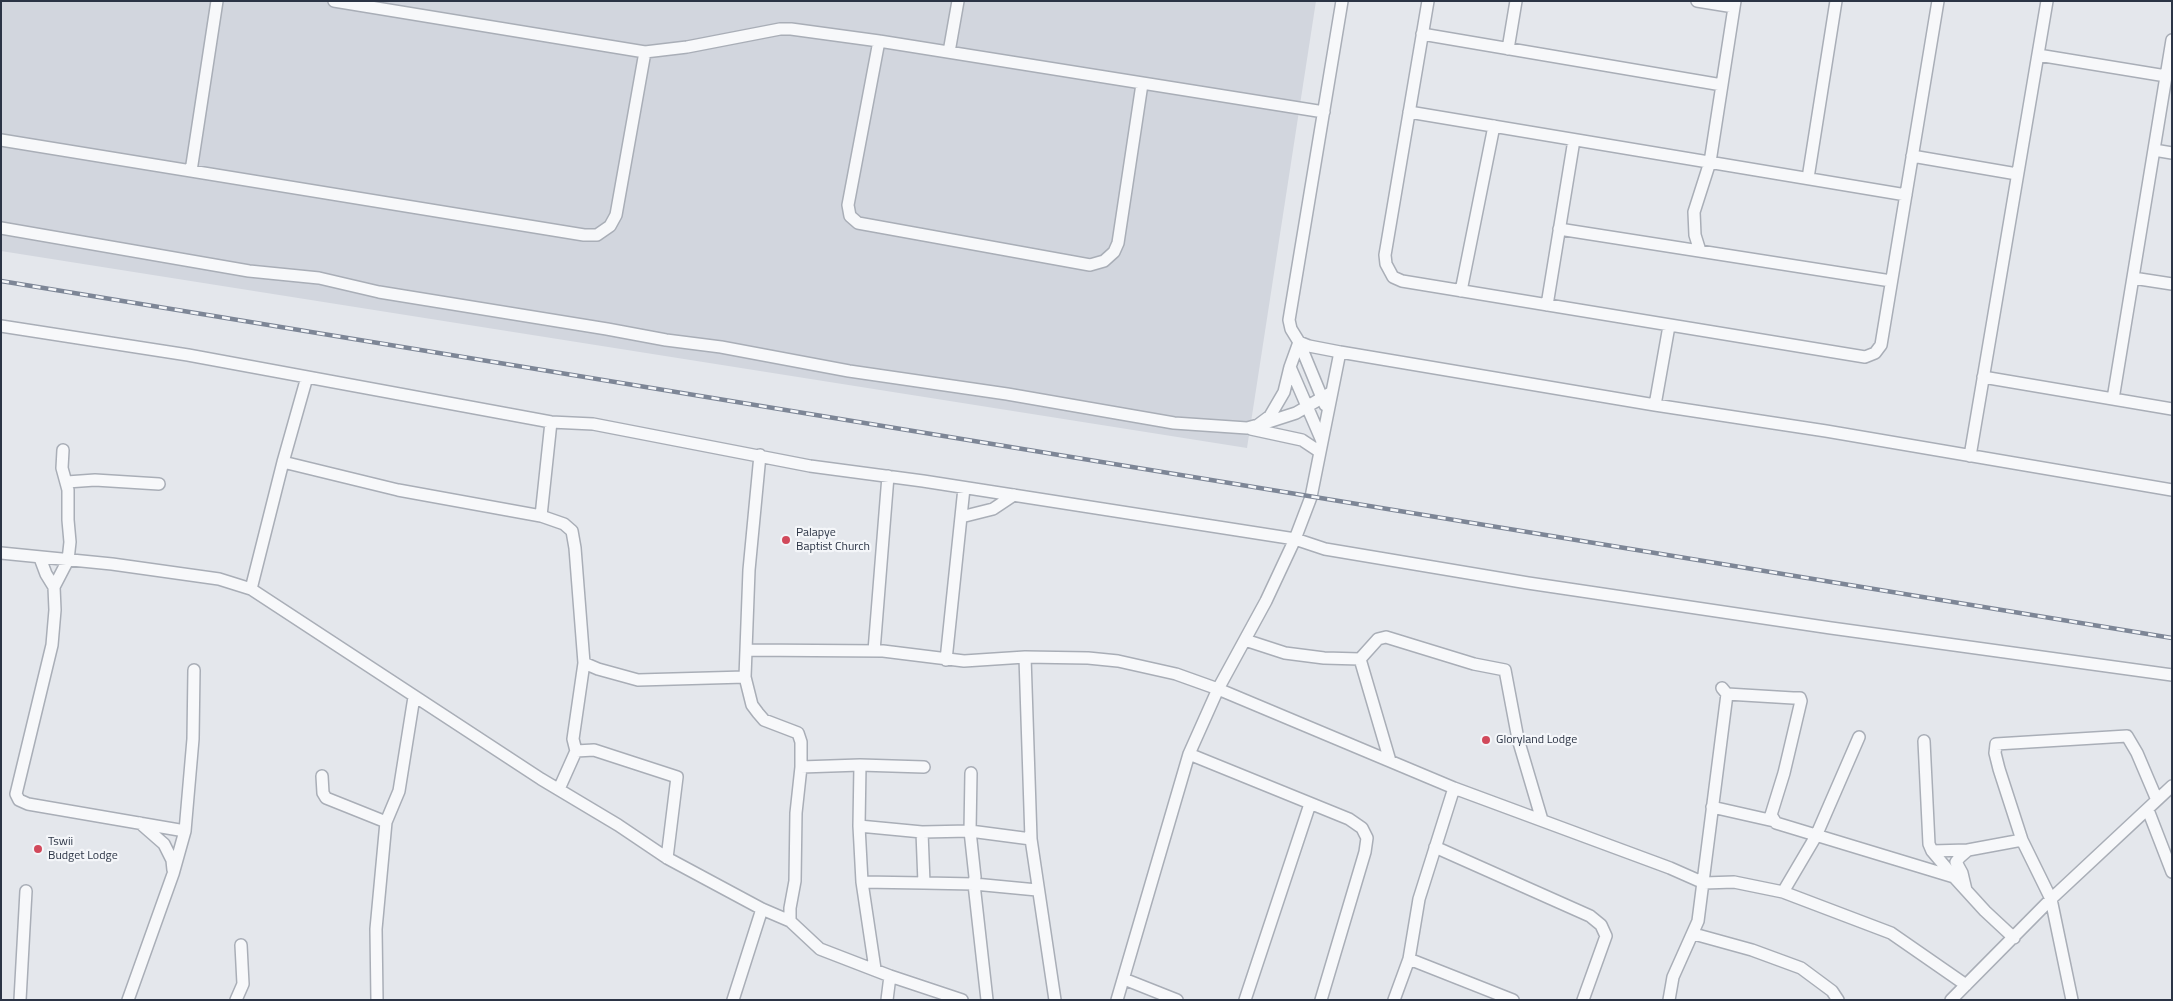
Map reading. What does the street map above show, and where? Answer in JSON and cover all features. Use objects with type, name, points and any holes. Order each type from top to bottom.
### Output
[{"type":"street","points":[[191,171],[217,1]]},
{"type":"street","points":[[334,1],[645,52],[780,29],[879,41],[1324,112]]},
{"type":"street","points":[[949,52],[958,1]]},
{"type":"street","points":[[1327,395],[1291,329],[1289,320],[1342,1]]},
{"type":"street","points":[[1428,1],[1385,255],[1386,264],[1393,277],[1402,281],[1865,357],[1875,353],[1881,345],[1938,1]]},
{"type":"street","points":[[1508,49],[1516,1]]},
{"type":"street","points":[[1697,1],[1734,4],[1710,162],[1694,212],[1695,235],[1700,252]]},
{"type":"street","points":[[1808,178],[1836,1]]},
{"type":"street","points":[[1970,456],[2047,1]]},
{"type":"street","points":[[1422,34],[1722,85]]},
{"type":"street","points":[[2113,399],[2172,40]]},
{"type":"street","points":[[879,41],[848,205],[850,216],[858,223],[1090,265],[1104,261],[1114,252],[1118,243],[1142,84]]},
{"type":"street","points":[[1,140],[584,235],[597,235],[610,226],[616,215],[645,52]]},
{"type":"street","points":[[2038,55],[2166,76]]},
{"type":"street","points":[[1409,112],[1906,194]]},
{"type":"street","points":[[1461,291],[1494,126]]},
{"type":"street","points":[[1547,305],[1574,140]]},
{"type":"street","points":[[2154,150],[2172,153]]},
{"type":"street","points":[[1912,156],[2017,174]]},
{"type":"street","points":[[1,228],[18,229],[249,270],[319,278],[379,292],[607,328],[666,340],[721,347],[848,371],[998,392],[1174,423],[1252,426],[1321,447]]},
{"type":"street","points":[[1559,229],[1891,281]]},
{"type":"street","points":[[2133,278],[2172,284]]},
{"type":"street","points":[[1655,405],[1669,326]]},
{"type":"street","points":[[5,329],[188,355],[550,422],[593,424],[810,466],[888,476],[1295,539],[1325,549],[1528,583],[2172,675]]},
{"type":"street","points":[[1299,342],[1309,346],[1340,352],[1655,405],[1826,431],[2172,490]]},
{"type":"street","points":[[1252,426],[1270,416],[1284,392],[1299,342]]},
{"type":"street","points":[[1117,1000],[1189,754],[1218,689],[1266,601],[1295,539],[1311,497],[1328,414],[1327,395],[1340,352]]},
{"type":"street","points":[[1290,367],[1321,447]]},
{"type":"street","points":[[251,589],[307,377]]},
{"type":"street","points":[[1983,377],[2172,409]]},
{"type":"street","points":[[1252,426],[1296,413],[1327,395]]},
{"type":"street","points":[[542,516],[550,422]]},
{"type":"street","points":[[54,587],[68,560],[70,542],[67,482],[62,468],[63,450]]},
{"type":"street","points":[[760,455],[752,525],[745,677],[752,705],[764,720],[798,733],[801,742],[794,881],[790,921]]},
{"type":"street","points":[[283,462],[398,490],[542,516],[564,524],[572,531],[584,663],[573,739],[576,751],[559,789]]},
{"type":"street","points":[[874,651],[888,476]]},
{"type":"street","points":[[67,482],[95,480],[159,484]]},
{"type":"street","points":[[946,660],[964,488]]},
{"type":"street","points":[[961,517],[993,509],[1014,496]]},
{"type":"street","points":[[1,553],[219,579],[251,589],[414,697],[667,858],[790,921],[820,949],[890,976],[962,1000]]},
{"type":"street","points":[[40,558],[46,574],[54,587],[55,610],[52,644],[16,794],[19,800],[28,804],[185,831]]},
{"type":"street","points":[[1245,640],[1285,653],[1324,658],[1360,659],[1378,639],[1386,637],[1474,664],[1505,670],[1518,739],[1542,820]]},
{"type":"street","points":[[746,650],[874,651],[964,661],[1025,657],[1088,658],[1118,661],[1176,674],[1218,689],[1454,788],[1670,868],[1704,883],[1734,882],[1782,892],[1891,933],[1966,985]]},
{"type":"street","points":[[1025,657],[1031,839],[1037,890],[1055,1000]]},
{"type":"street","points":[[1360,659],[1390,761]]},
{"type":"street","points":[[584,663],[598,669],[638,680],[745,677]]},
{"type":"street","points":[[128,1000],[173,874],[185,831],[193,739],[194,670]]},
{"type":"street","points":[[1669,1000],[1673,977],[1694,934],[1698,921],[1704,883],[1724,691],[1800,698],[1801,701],[1784,773],[1771,815],[1774,821]]},
{"type":"street","points":[[379,999],[376,929],[386,822],[399,791],[414,697]]},
{"type":"street","points":[[1782,892],[1816,836],[1859,736]]},
{"type":"street","points":[[2072,1000],[2051,899],[2022,840],[1999,769],[1995,752],[1996,744],[2127,736],[2138,753],[2157,800]]},
{"type":"street","points":[[1924,741],[1929,844],[1932,851],[1966,892],[2014,938]]},
{"type":"street","points":[[576,751],[594,750],[677,777],[667,858]]},
{"type":"street","points":[[1189,754],[1349,819],[1362,828],[1367,838],[1365,852],[1322,1000]]},
{"type":"street","points":[[860,765],[859,826],[862,882],[875,969]]},
{"type":"street","points":[[801,766],[924,767]]},
{"type":"street","points":[[971,773],[970,831],[987,1000]]},
{"type":"street","points":[[322,776],[322,793],[326,798],[386,822]]},
{"type":"street","points":[[1951,1000],[2051,899],[2172,786]]},
{"type":"street","points":[[1394,1000],[1409,959],[1419,899],[1454,788]]},
{"type":"street","points":[[1246,1000],[1310,804]]},
{"type":"street","points":[[1712,807],[1774,821],[1816,836],[1954,877]]},
{"type":"street","points":[[2148,810],[2172,872]]},
{"type":"street","points":[[140,823],[164,844],[172,860],[173,874]]},
{"type":"street","points":[[859,826],[922,832],[970,831],[1031,839]]},
{"type":"street","points":[[922,832],[924,883]]},
{"type":"street","points":[[1932,851],[1968,850],[2022,840]]},
{"type":"street","points":[[1434,848],[1590,916],[1601,925],[1606,936],[1583,1000]]},
{"type":"street","points":[[1966,892],[1962,874],[1956,862],[1968,850]]},
{"type":"street","points":[[862,882],[974,884],[1037,890]]},
{"type":"street","points":[[20,1000],[26,891]]},
{"type":"street","points":[[733,1000],[762,908]]},
{"type":"street","points":[[1694,934],[1752,950],[1801,968],[1832,991],[1838,1000]]},
{"type":"street","points":[[236,1000],[243,984],[241,945]]},
{"type":"street","points":[[1409,959],[1513,1000]]},
{"type":"street","points":[[887,1000],[890,976]]},
{"type":"street","points":[[1124,979],[1177,1000]]},
{"type":"shaded area","points":[[1,1],[1316,1],[1247,448],[1,251]]},
{"type":"railway","points":[[1,281],[2172,638]]},
{"type":"place","name":"Palapye Baptist Church","points":[[786,540]]},
{"type":"place","name":"Gloryland Lodge","points":[[1486,740]]},
{"type":"place","name":"Tswii Budget Lodge","points":[[38,849]]}]
